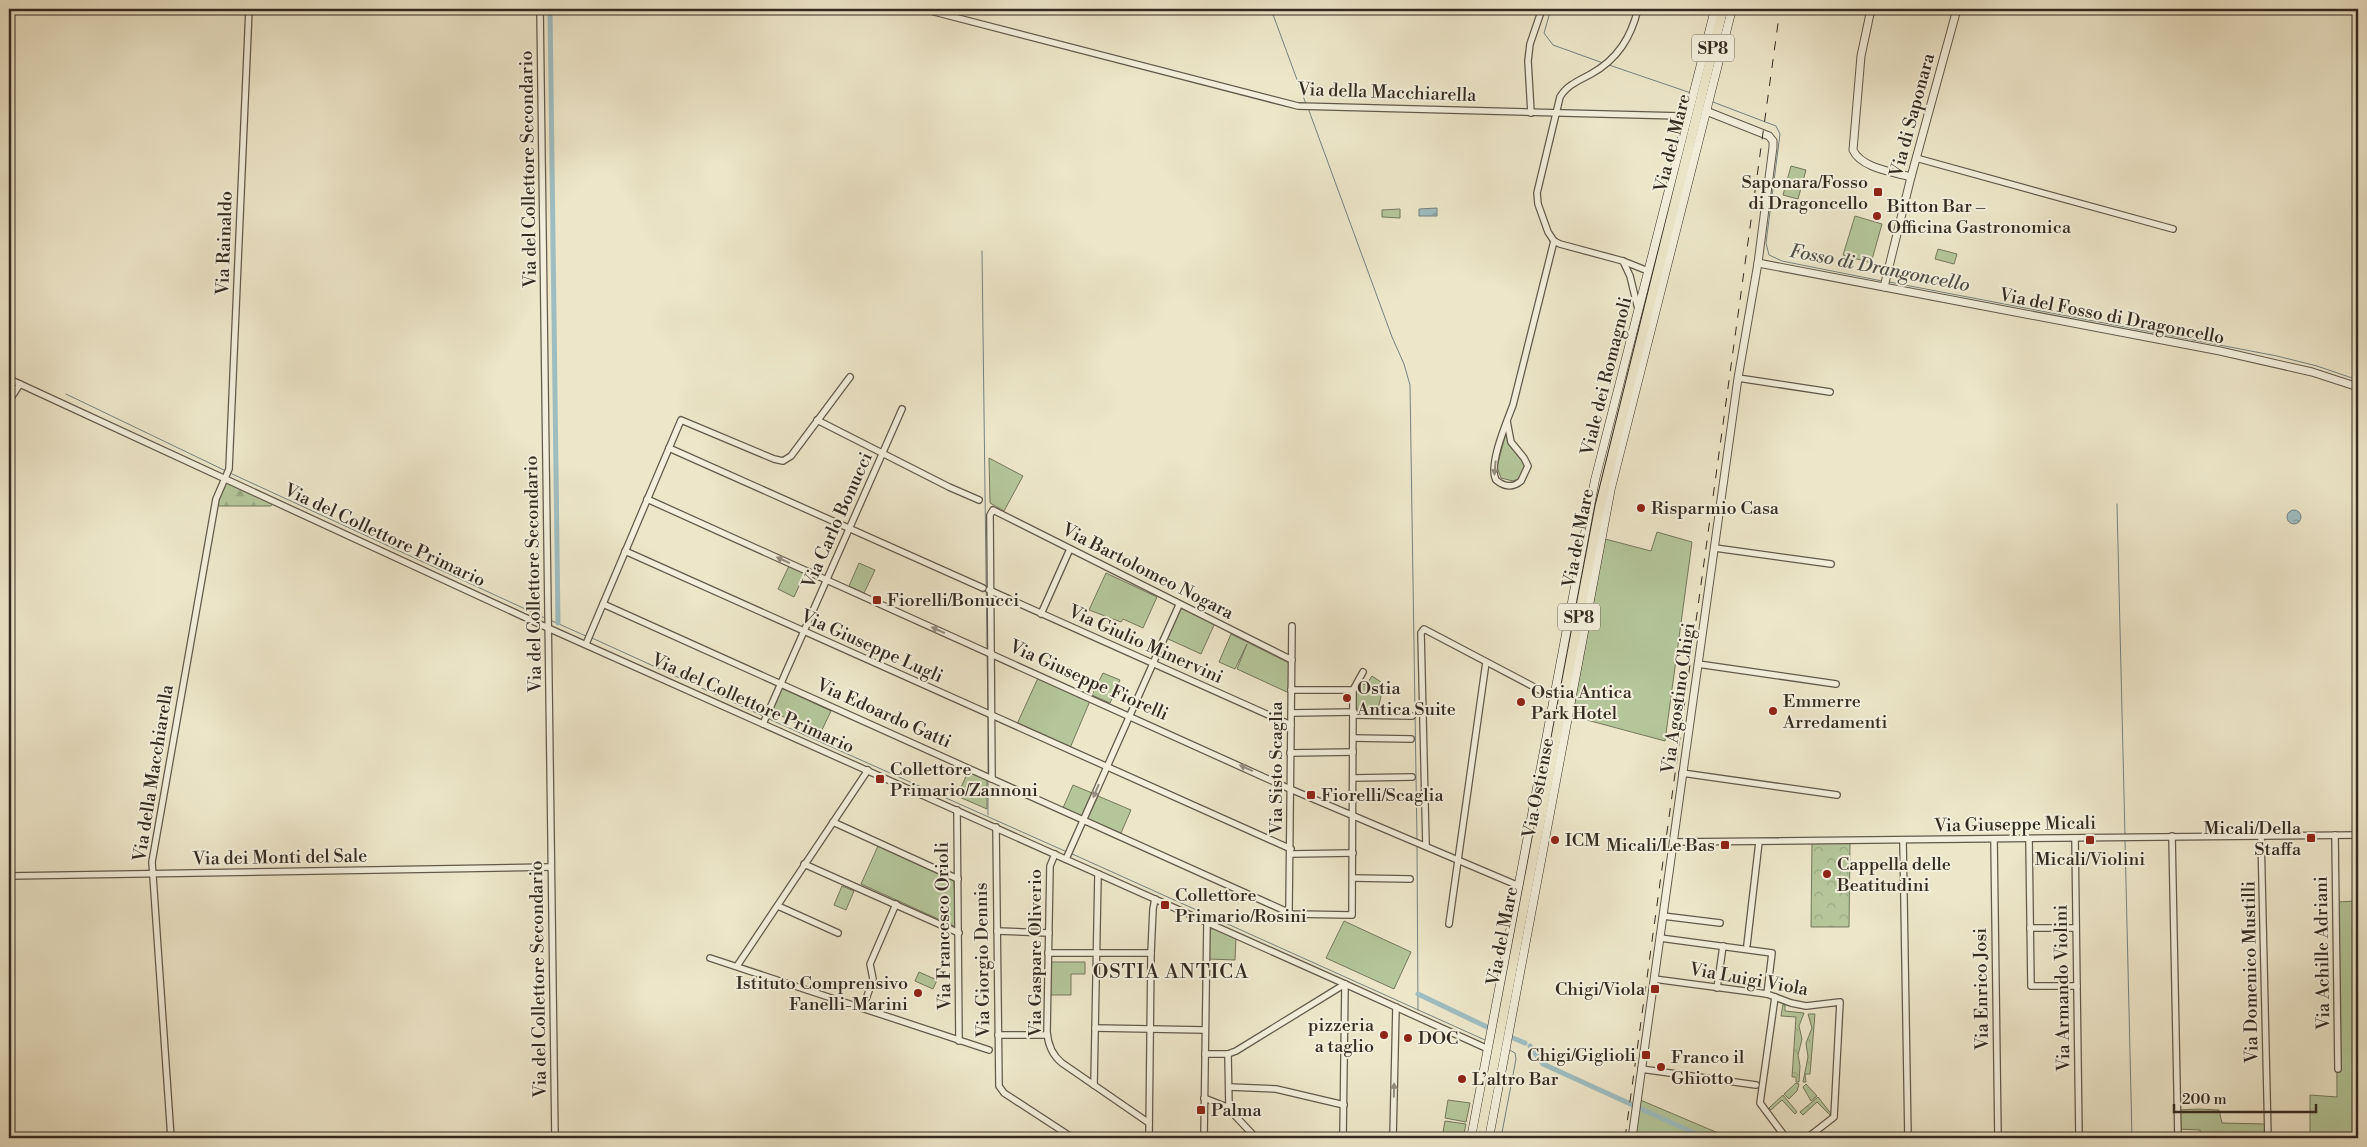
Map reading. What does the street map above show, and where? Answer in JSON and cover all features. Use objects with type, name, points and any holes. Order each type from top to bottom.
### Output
[{"type":"main road","points":[[1703,88],[1715,9]]},
{"type":"main road","name":"Via del Mare","points":[[1480,1138],[1602,494],[1696,100],[1703,88],[1724,9]]},
{"type":"main road","name":"Via Ostiense","points":[[1488,1138],[1611,488],[1706,110],[1703,88],[1732,9]]},
{"type":"main road","name":"Viale dei Romagnoli","points":[[1471,1138],[1596,475],[1648,271],[1696,100]]},
{"type":"street","name":"Via Rainaldo","points":[[227,477],[229,469],[249,9]]},
{"type":"street","name":"Via del Collettore Secondario","points":[[540,9],[555,1138]]},
{"type":"street","name":"Via della Macchiarella","points":[[923,9],[1298,106],[1681,116]]},
{"type":"street","points":[[1531,113],[1528,61],[1530,44],[1542,9]]},
{"type":"street","points":[[1638,9],[1629,36],[1614,58],[1565,90],[1559,98],[1537,196],[1548,232],[1554,241],[1572,248],[1623,261],[1648,271]]},
{"type":"street","points":[[1871,9],[1861,56],[1853,150],[1857,157],[1864,162],[1911,177]]},
{"type":"street","name":"Via di Saponara","points":[[1884,286],[1916,158],[1957,9]]},
{"type":"street","points":[[1706,110],[1761,132],[1773,141],[1758,262]]},
{"type":"street","points":[[1916,158],[2173,228]]},
{"type":"street","points":[[1507,421],[1511,442],[1528,466],[1521,481],[1510,486],[1498,482],[1493,471],[1554,241]]},
{"type":"street","points":[[1623,261],[1630,276],[1638,310]]},
{"type":"street","name":"Via del Fosso di Dragoncello","points":[[1758,262],[2220,351],[2312,372],[2358,387]]},
{"type":"street","name":"Via Agostino Chigi","points":[[1632,1138],[1738,378],[1758,262]]},
{"type":"street","points":[[586,644],[680,422],[683,420],[774,459],[783,461],[790,456],[850,377]]},
{"type":"street","points":[[1738,378],[1830,392]]},
{"type":"street","name":"Via del Collettore Primario","points":[[9,379],[227,477],[548,628],[1488,1049]]},
{"type":"street","points":[[9,401],[20,384]]},
{"type":"street","name":"Via Carlo Bonucci","points":[[763,724],[902,410]]},
{"type":"street","points":[[817,420],[949,487],[979,500]]},
{"type":"street","name":"Via Giulio Minervini","points":[[669,448],[1291,726]]},
{"type":"street","name":"Via della Macchiarella","points":[[171,1138],[152,862],[214,512],[220,488],[227,477]]},
{"type":"street","name":"Via Giuseppe Fiorelli","points":[[647,499],[1129,714],[1290,789],[1519,886]]},
{"type":"street","name":"Via Bartolomeo Nogara","points":[[986,589],[992,511],[1000,512],[1292,660]]},
{"type":"street","points":[[1715,548],[1831,564]]},
{"type":"street","points":[[1041,614],[1070,549]]},
{"type":"street","name":"Via Giuseppe Lugli","points":[[625,552],[1106,767],[1291,852]]},
{"type":"street","points":[[986,589],[990,653],[992,779]]},
{"type":"street","name":"Via Edoardo Gatti","points":[[603,604],[992,779],[1084,818],[1292,914],[1352,915],[1353,878]]},
{"type":"street","points":[[1066,859],[1179,604]]},
{"type":"street","name":"Via Sisto Scaglia","points":[[1289,911],[1292,626]]},
{"type":"street","points":[[1423,845],[1421,633],[1424,630],[1555,698]]},
{"type":"street","points":[[1449,924],[1460,861],[1486,662]]},
{"type":"street","points":[[1698,664],[1836,684]]},
{"type":"street","points":[[1363,672],[1353,690],[1353,878],[1410,879]]},
{"type":"street","points":[[1292,690],[1353,690]]},
{"type":"street","points":[[1292,713],[1412,716]]},
{"type":"street","points":[[1353,738],[1411,738]]},
{"type":"street","points":[[1290,753],[1353,752]]},
{"type":"street","points":[[737,966],[868,770]]},
{"type":"street","points":[[1682,773],[1837,795]]},
{"type":"street","points":[[1353,778],[1412,777]]},
{"type":"street","name":"Via Francesco Orioli","points":[[956,810],[959,1041]]},
{"type":"street","points":[[833,822],[958,879]]},
{"type":"street","name":"Via Giorgio Dennis","points":[[996,828],[999,1084],[1002,1092],[1073,1138]]},
{"type":"street","name":"Via Giuseppe Micali","points":[[1673,842],[2358,835]]},
{"type":"street","points":[[2172,836],[2178,1138]]},
{"type":"street","name":"Via Domenico Mustilli","points":[[2262,836],[2268,1138]]},
{"type":"street","name":"Via Achille Adriani","points":[[2335,836],[2338,1069]]},
{"type":"street","name":"Via Armando Violini","points":[[2075,838],[2079,1138]]},
{"type":"street","name":"Via Enrico Josi","points":[[1994,839],[1998,1138]]},
{"type":"street","points":[[2029,839],[2031,986],[2077,986]]},
{"type":"street","points":[[1903,840],[1908,1138]]},
{"type":"street","points":[[1747,944],[1759,842]]},
{"type":"street","points":[[1291,852],[1353,853]]},
{"type":"street","name":"Via Gaspare Oliverio","points":[[1055,854],[1050,864],[1048,953],[1047,1036],[1051,1050],[1057,1060],[1149,1123]]},
{"type":"street","points":[[804,864],[959,932]]},
{"type":"street","name":"Via dei Monti del Sale","points":[[9,876],[551,867]]},
{"type":"street","points":[[1094,1086],[1098,874]]},
{"type":"street","points":[[1149,1138],[1151,953],[1155,899]]},
{"type":"street","points":[[863,1008],[873,980],[870,964],[896,904]]},
{"type":"street","points":[[778,906],[838,933]]},
{"type":"street","points":[[1663,916],[1720,923]]},
{"type":"street","points":[[1204,1138],[1208,922]]},
{"type":"street","points":[[2030,928],[2076,928]]},
{"type":"street","points":[[997,931],[1049,932]]},
{"type":"street","points":[[1660,938],[1772,953],[1767,994]]},
{"type":"street","points":[[1717,988],[1723,946]]},
{"type":"street","points":[[1048,953],[1151,953]]},
{"type":"street","name":"Via Francesco Orioli","points":[[710,958],[989,1050]]},
{"type":"street","name":"Via Luigi Viola","points":[[1654,980],[1767,994],[1791,1003],[1812,1006],[1840,1002],[1834,1117],[1807,1138]]},
{"type":"street","points":[[1205,1054],[1228,1054],[1345,984]]},
{"type":"street","points":[[1343,1138],[1345,984]]},
{"type":"street","points":[[1775,997],[1760,1103],[1786,1138]]},
{"type":"street","points":[[1393,1138],[1396,1007]]},
{"type":"street","points":[[1095,1028],[1205,1030]]},
{"type":"street","points":[[998,1035],[1047,1036]]},
{"type":"street","points":[[1228,1054],[1229,1108]]},
{"type":"street","points":[[1642,1069],[1756,1085]]},
{"type":"street","points":[[1229,1087],[1276,1089],[1344,1105]]},
{"type":"street","points":[[1204,1098],[1215,1100],[1229,1108],[1256,1138]]},
{"type":"green space","points":[[1791,166],[1806,170],[1798,199],[1783,195]]},
{"type":"green space","points":[[1400,209],[1400,218],[1382,217],[1382,210]]},
{"type":"green space","points":[[1855,216],[1882,224],[1871,263],[1843,255]]},
{"type":"green space","points":[[1938,249],[1957,254],[1954,264],[1935,259]]},
{"type":"green space","points":[[1506,433],[1509,445],[1525,464],[1520,478],[1513,481],[1501,478],[1497,467]]},
{"type":"green space","points":[[989,458],[1023,476],[1004,511],[990,503]]},
{"type":"green space","points":[[227,481],[274,502],[271,506],[218,506],[218,501]]},
{"type":"green space","points":[[1657,532],[1692,542],[1665,741],[1572,716],[1605,539],[1651,551]]},
{"type":"green space","points":[[859,563],[875,570],[864,593],[849,586]]},
{"type":"green space","points":[[789,566],[805,573],[794,597],[778,589]]},
{"type":"green space","points":[[1106,573],[1157,597],[1143,628],[1123,619],[1121,622],[1089,610]]},
{"type":"green space","points":[[1180,608],[1215,623],[1201,654],[1166,638]]},
{"type":"green space","points":[[1231,634],[1289,663],[1289,693],[1237,669],[1247,644],[1235,669],[1219,662]]},
{"type":"green space","points":[[1103,673],[1120,680],[1110,703],[1092,695]]},
{"type":"green space","points":[[1372,676],[1384,684],[1377,713],[1357,713],[1356,691],[1360,683],[1366,685]]},
{"type":"green space","points":[[1038,678],[1090,701],[1070,748],[1017,724]]},
{"type":"green space","points":[[782,688],[831,711],[820,734],[771,711]]},
{"type":"green space","points":[[968,772],[987,780],[987,809],[957,796]]},
{"type":"green space","points":[[1073,785],[1092,793],[1082,816],[1063,808]]},
{"type":"green space","points":[[1098,796],[1131,810],[1121,833],[1087,819]]},
{"type":"green space","points":[[1812,841],[1850,842],[1849,927],[1811,927]]},
{"type":"green space","points":[[878,846],[954,881],[956,927],[861,884]]},
{"type":"green space","points":[[842,886],[854,891],[846,910],[834,905]]},
{"type":"green space","points":[[2358,901],[2358,1138],[2310,1138],[2310,1095],[2337,1097],[2336,902]]},
{"type":"green space","points":[[1344,921],[1411,952],[1394,989],[1326,958]]},
{"type":"green space","points":[[1213,928],[1236,937],[1235,960],[1209,959],[1210,930]]},
{"type":"green space","points":[[1050,962],[1085,962],[1085,974],[1071,974],[1071,995],[1050,995]]},
{"type":"green space","points":[[919,972],[937,980],[933,989],[915,981]]},
{"type":"green space","points":[[1783,1004],[1785,1005],[1785,1011],[1804,1013],[1799,1026],[1802,1039],[1798,1055],[1800,1066],[1799,1082],[1796,1082],[1796,1077],[1792,1077],[1796,1017],[1781,1016]]},
{"type":"green space","points":[[1808,1014],[1815,1014],[1810,1074],[1805,1074],[1806,1082],[1803,1082],[1808,1057],[1806,1043],[1812,1028]]},
{"type":"green space","points":[[1796,1083],[1799,1084],[1797,1091],[1789,1099],[1784,1094]]},
{"type":"green space","points":[[1806,1084],[1817,1096],[1811,1101],[1803,1087]]},
{"type":"green space","points":[[1783,1095],[1797,1112],[1795,1114],[1782,1100],[1771,1110],[1769,1108]]},
{"type":"green space","points":[[1818,1097],[1831,1116],[1817,1102],[1803,1115],[1800,1112]]},
{"type":"green space","points":[[1638,1099],[1730,1138],[1632,1138]]},
{"type":"green space","points":[[1448,1100],[1470,1103],[1466,1122],[1445,1118]]},
{"type":"green space","points":[[2178,1110],[2219,1110],[2222,1123],[2265,1124],[2266,1138],[2201,1138],[2200,1130],[2178,1129]]},
{"type":"green space","points":[[1445,1121],[1466,1124],[1463,1138],[1442,1138]]},
{"type":"water","points":[[1437,208],[1437,216],[1419,216],[1419,209]]},
{"type":"water","points":[[2291,510],[2297,510],[2301,517],[2297,524],[2291,524],[2287,520],[2287,514]]},
{"type":"waterway","points":[[550,9],[558,623]]},
{"type":"waterway","points":[[1271,9],[1306,104]]},
{"type":"waterway","name":"Fosso di Drangoncello","points":[[1551,9],[1544,33],[1553,45],[1603,63]]},
{"type":"waterway","name":"Fosso di Drangoncello","points":[[1609,65],[1691,93]]},
{"type":"waterway","name":"Fosso di Drangoncello","points":[[1713,102],[1776,126],[1780,134],[1766,243],[1769,255],[1782,261],[1882,281]]},
{"type":"waterway","points":[[1308,108],[1392,337],[1404,364],[1410,385],[1417,841]]},
{"type":"waterway","points":[[982,251],[987,650]]},
{"type":"waterway","name":"Fosso di Drangoncello","points":[[1889,282],[2277,356],[2317,366],[2358,380]]},
{"type":"waterway","points":[[66,394],[226,471]]},
{"type":"waterway","points":[[230,473],[547,619]]},
{"type":"waterway","points":[[2117,504],[2125,836]]},
{"type":"waterway","points":[[550,620],[588,637]]},
{"type":"waterway","points":[[592,638],[763,716]]},
{"type":"waterway","points":[[987,654],[988,710]]},
{"type":"waterway","points":[[988,716],[988,775]]},
{"type":"waterway","points":[[769,719],[1067,852]]},
{"type":"waterway","points":[[988,779],[988,815]]},
{"type":"waterway","points":[[2125,840],[2132,1138]]},
{"type":"waterway","points":[[1417,845],[1418,1010]]},
{"type":"waterway","points":[[1070,853],[1485,1040]]},
{"type":"waterway","points":[[1418,994],[1487,1027]]},
{"type":"waterway","points":[[1513,1038],[1525,1043]]},
{"type":"waterway","points":[[1530,1046],[1543,1064],[1705,1138]]},
{"type":"waterway","points":[[1501,1138],[1516,1059],[1515,1053],[1508,1049]]},
{"type":"railway","points":[[1625,1138],[1780,9]]},
{"type":"place","name":"Saponara/Fosso di Dragoncello","points":[[1878,192]]},
{"type":"place","name":"Bitton Bar – Officina Gastronomica","points":[[1877,216]]},
{"type":"place","name":"Risparmio Casa","points":[[1641,508]]},
{"type":"place","name":"Fiorelli/Bonucci","points":[[877,600]]},
{"type":"place","name":"Ostia Antica Suite","points":[[1347,698]]},
{"type":"place","name":"Ostia Antica Park Hotel","points":[[1521,702]]},
{"type":"place","name":"Emmerre Arredamenti","points":[[1773,711]]},
{"type":"place","name":"Collettore Primario/Zannoni","points":[[880,779]]},
{"type":"place","name":"Fiorelli/Scaglia","points":[[1311,795]]},
{"type":"place","name":"Micali/Della Staffa","points":[[2311,838]]},
{"type":"place","name":"ICM","points":[[1555,840]]},
{"type":"place","name":"Micali/Violini","points":[[2090,840]]},
{"type":"place","name":"Micali/Le Bas","points":[[1725,845]]},
{"type":"place","name":"Cappella delle Beatitudini","points":[[1827,874]]},
{"type":"place","name":"Collettore Primario/Rosini","points":[[1165,905]]},
{"type":"place","name":"Chigi/Viola","points":[[1655,989]]},
{"type":"place","name":"Istituto Comprensivo Fanelli-Marini","points":[[918,993]]},
{"type":"place","name":"pizzeria a taglio","points":[[1384,1035]]},
{"type":"place","name":"DOC","points":[[1408,1038]]},
{"type":"place","name":"Chigi/Giglioli","points":[[1646,1055]]},
{"type":"place","name":"Franco il Ghiotto","points":[[1661,1067]]},
{"type":"place","name":"L’altro Bar","points":[[1462,1079]]},
{"type":"place","name":"Palma","points":[[1201,1110]]},
{"type":"district","name":"OSTIA ANTICA","points":[[1171,971]]}]
